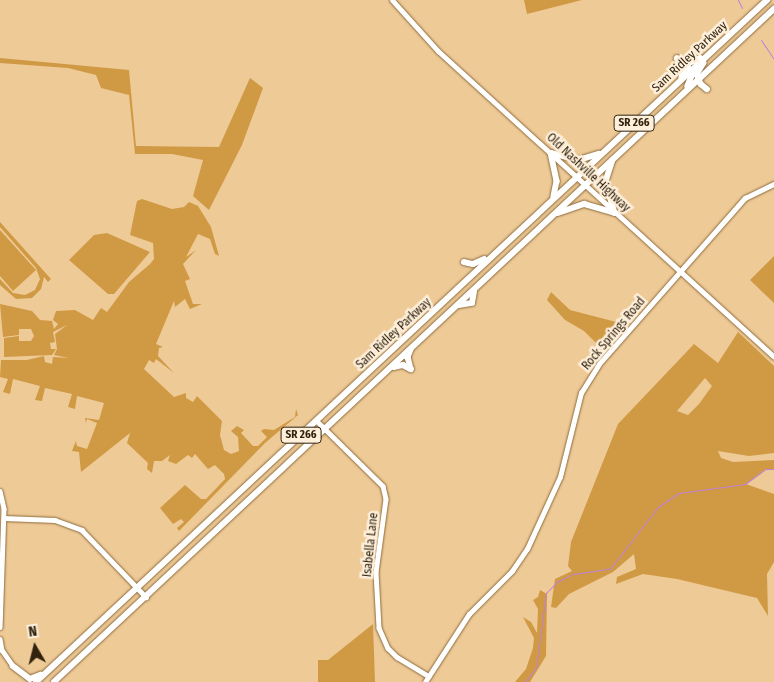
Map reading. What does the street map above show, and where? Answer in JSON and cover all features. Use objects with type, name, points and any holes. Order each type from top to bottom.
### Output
[{"type":"main road","name":"Old Nashville Highway","points":[[392,0],[438,52],[615,213],[682,271],[774,357]]},
{"type":"main road","name":"Sam Ridley Parkway","points":[[36,682],[767,0]]},
{"type":"main road","name":"Sam Ridley Parkway","points":[[54,682],[456,306],[472,303],[476,288],[774,10]]},
{"type":"main road","points":[[681,79],[684,69],[677,58],[696,62],[736,29]]},
{"type":"main road","points":[[705,73],[703,82],[707,89],[698,79],[700,67],[734,35],[736,29]]},
{"type":"main road","points":[[656,119],[690,83],[691,70],[684,61]]},
{"type":"main road","points":[[554,198],[557,181],[551,153],[579,160],[602,152]]},
{"type":"main road","points":[[614,158],[606,182],[615,213]]},
{"type":"main road","points":[[555,214],[584,204],[615,213]]},
{"type":"main road","points":[[467,279],[469,271],[464,262],[473,264],[481,262],[497,252]]},
{"type":"main road","points":[[390,368],[402,364],[411,369],[408,357],[412,348]]},
{"type":"main road","points":[[13,666],[27,678],[34,679],[77,643]]},
{"type":"street","name":"Rock Springs Road","points":[[425,682],[469,614],[512,571],[527,549],[560,477],[575,414],[589,378],[745,198],[774,184]]},
{"type":"street","name":"Isabella Lane","points":[[316,420],[383,486],[386,499],[376,572],[378,628],[388,648],[397,657],[429,676]]},
{"type":"street","points":[[0,491],[4,518],[0,627]]},
{"type":"street","points":[[4,518],[55,520],[74,525],[90,536],[146,597]]},
{"type":"street","points":[[0,639],[2,650],[13,666]]},
{"type":"shaded area","points":[[524,0],[582,0],[527,14]]},
{"type":"shaded area","points":[[0,58],[129,70],[136,146],[219,147],[250,78],[263,88],[242,145],[209,210],[193,196],[203,160],[172,154],[135,154],[129,95],[101,88],[96,75],[68,68],[0,63]]},
{"type":"shaded area","points":[[142,199],[172,209],[184,207],[189,202],[198,206],[211,227],[219,256],[215,254],[210,239],[198,234],[186,257],[196,250],[183,264],[190,279],[185,281],[193,304],[202,304],[190,309],[185,299],[175,307],[174,301],[156,344],[163,347],[159,348],[158,356],[174,373],[156,359],[154,363],[149,360],[144,369],[174,397],[186,393],[186,398],[193,402],[197,396],[222,421],[220,435],[224,450],[231,454],[239,451],[238,437],[231,431],[237,426],[244,430],[241,433],[253,446],[258,446],[267,437],[261,431],[264,429],[274,430],[295,417],[296,409],[298,415],[265,443],[179,531],[177,528],[184,522],[181,519],[173,524],[160,508],[185,485],[201,499],[206,499],[225,479],[224,474],[215,465],[208,469],[195,454],[192,458],[188,455],[176,464],[168,461],[170,455],[162,461],[154,461],[152,473],[147,469],[148,463],[127,443],[130,433],[81,472],[79,452],[72,451],[76,441],[77,446],[87,449],[97,423],[87,419],[86,423],[85,418],[99,420],[104,403],[77,396],[75,409],[68,407],[72,394],[45,388],[42,401],[35,400],[40,386],[13,379],[10,394],[3,392],[8,379],[0,377],[1,360],[27,360],[44,356],[45,362],[52,364],[53,357],[69,358],[54,355],[57,349],[55,334],[67,325],[53,332],[55,342],[50,343],[51,349],[56,349],[52,355],[4,357],[4,338],[19,336],[19,341],[31,341],[34,336],[31,329],[19,329],[19,335],[3,337],[0,304],[32,311],[40,320],[52,321],[54,329],[58,324],[53,320],[56,311],[75,310],[93,320],[101,308],[107,312],[129,282],[154,259],[153,243],[130,235],[137,201]]},
{"type":"shaded area","points":[[0,222],[51,279],[48,282],[44,277],[41,289],[32,298],[16,299],[0,285],[0,279],[13,293],[25,295],[35,290],[40,279],[36,268],[0,227]]},
{"type":"shaded area","points":[[0,230],[36,270],[13,291],[0,276]]},
{"type":"shaded area","points":[[107,233],[150,252],[114,294],[108,294],[69,260],[94,235]]},
{"type":"shaded area","points":[[774,256],[774,303],[750,280]]},
{"type":"shaded area","points":[[551,292],[570,310],[624,324],[601,348],[584,331],[565,320],[547,300]]},
{"type":"shaded area","points":[[738,332],[774,366],[774,453],[749,456],[718,451],[721,458],[733,462],[774,460],[774,469],[766,469],[746,484],[774,494],[774,562],[767,574],[768,616],[757,598],[677,579],[643,574],[616,584],[617,577],[636,569],[634,554],[613,572],[569,594],[556,608],[551,607],[555,579],[572,571],[568,566],[571,542],[618,424],[694,344],[718,363]],"holes":[[[705,378],[712,386],[688,415],[677,411]]]},
{"type":"shaded area","points":[[540,590],[547,594],[546,656],[530,682],[515,682],[526,669],[533,648],[534,638],[523,617],[531,622],[537,633],[538,609],[533,600],[538,597]]},
{"type":"shaded area","points":[[373,624],[375,682],[318,682],[318,660],[328,660]]},
{"type":"waterway","points":[[738,0],[742,8]]},
{"type":"waterway","points":[[761,40],[774,59]]},
{"type":"waterway","points":[[525,682],[536,668],[546,593],[557,582],[573,574],[610,569],[658,507],[679,493],[745,484],[766,469],[774,469]]}]
